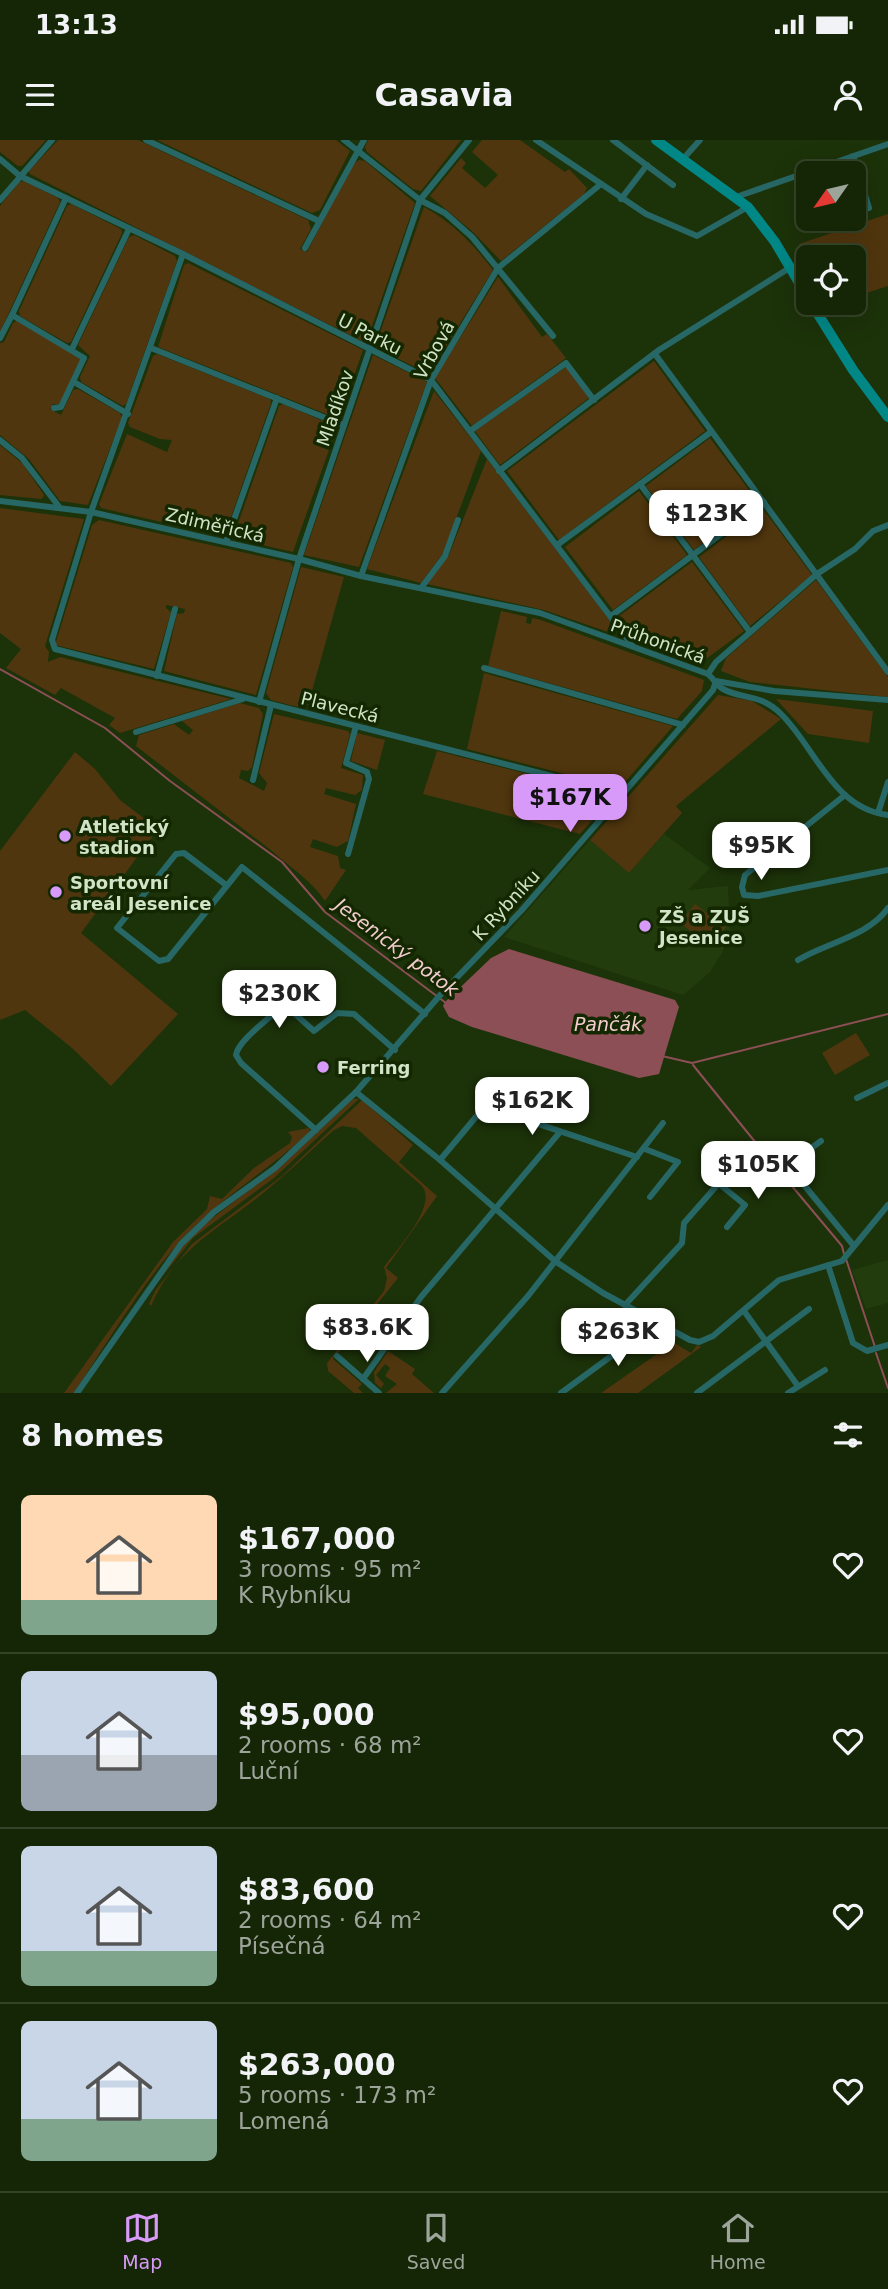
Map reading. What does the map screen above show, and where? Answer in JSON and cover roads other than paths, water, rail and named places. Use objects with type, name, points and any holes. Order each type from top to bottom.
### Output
[{"type":"main road","points":[[656,140],[748,207],[796,276]]},
{"type":"main road","points":[[818,315],[840,351],[888,417]]},
{"type":"street","points":[[0,200],[52,140]]},
{"type":"street","points":[[146,140],[319,221]]},
{"type":"street","points":[[344,140],[420,200],[454,221],[498,268],[553,336]]},
{"type":"street","points":[[305,248],[356,149],[364,140]]},
{"type":"street","name":"Mladíkov","points":[[259,702],[299,559],[420,200],[468,140]]},
{"type":"street","points":[[613,140],[673,185]]},
{"type":"street","points":[[683,159],[700,140]]},
{"type":"street","points":[[538,141],[621,200],[697,236],[748,207]]},
{"type":"street","points":[[736,197],[888,144]]},
{"type":"street","points":[[853,156],[870,208]]},
{"type":"street","name":"U Parku","points":[[0,159],[20,176],[183,254],[431,380],[633,646]]},
{"type":"street","points":[[621,200],[647,165]]},
{"type":"street","name":"Vrbová","points":[[361,576],[431,380],[498,268],[601,184]]},
{"type":"street","points":[[0,338],[66,198]]},
{"type":"street","points":[[72,349],[129,229]]},
{"type":"street","points":[[91,512],[183,254]]},
{"type":"street","points":[[499,471],[655,354],[791,267]]},
{"type":"street","points":[[12,316],[84,358],[61,407],[54,408]]},
{"type":"street","points":[[151,348],[343,425]]},
{"type":"street","points":[[655,354],[888,671]]},
{"type":"street","points":[[470,431],[566,363],[594,400]]},
{"type":"street","points":[[74,382],[128,414]]},
{"type":"street","points":[[226,541],[277,398]]},
{"type":"street","points":[[557,545],[711,432]]},
{"type":"street","points":[[0,440],[22,458],[60,508]]},
{"type":"street","points":[[640,484],[750,632]]},
{"type":"street","name":"Zdiměřická","points":[[0,501],[91,512],[226,541],[421,589]]},
{"type":"street","points":[[611,616],[764,502]]},
{"type":"street","name":"Plavecká","points":[[91,512],[52,646],[58,651],[622,794]]},
{"type":"street","points":[[421,589],[444,556],[458,520]]},
{"type":"street","points":[[708,674],[716,662],[817,574],[855,549],[873,531],[888,525]]},
{"type":"street","name":"Průhonická","points":[[421,589],[540,613],[708,674],[716,681],[774,691],[888,700]]},
{"type":"street","points":[[157,676],[175,609]]},
{"type":"street","points":[[484,668],[683,725]]},
{"type":"street","points":[[716,681],[723,689],[757,698],[779,712],[845,795],[878,813],[888,815]]},
{"type":"street","name":"K Rybníku","points":[[77,1393],[181,1244],[214,1212],[275,1168],[356,1092],[442,993],[521,911],[713,690],[716,681]]},
{"type":"street","points":[[135,732],[245,698]]},
{"type":"street","points":[[253,780],[271,705]]},
{"type":"street","points":[[348,854],[369,779],[367,772],[346,763],[356,726]]},
{"type":"street","points":[[878,813],[888,782]]},
{"type":"street","points":[[845,795],[745,875],[741,887],[744,895],[758,896],[888,870]]},
{"type":"street","points":[[226,885],[184,853],[176,854],[117,928],[159,961],[168,959],[242,867],[425,1014]]},
{"type":"street","points":[[798,960],[853,933],[878,918],[888,908]]},
{"type":"street","points":[[316,1130],[241,1063],[236,1055],[237,1047],[268,1022],[284,1004],[314,1031],[337,1013],[346,1011],[354,1014],[395,1050]]},
{"type":"street","points":[[857,1098],[888,1083]]},
{"type":"street","points":[[356,1092],[440,1160],[496,1212],[555,1261],[650,1320],[699,1342],[713,1336],[779,1280],[842,1261],[888,1205]]},
{"type":"street","points":[[440,1160],[485,1106],[637,1157]]},
{"type":"street","points":[[442,1393],[555,1261],[663,1123]]},
{"type":"street","points":[[363,1379],[421,1297],[496,1212],[560,1132]]},
{"type":"street","points":[[788,1165],[821,1141]]},
{"type":"street","points":[[645,1149],[678,1162],[650,1197]]},
{"type":"street","points":[[625,1305],[682,1243],[684,1223],[746,1150],[776,1153],[854,1246]]},
{"type":"street","points":[[718,1183],[745,1205],[727,1227]]},
{"type":"street","points":[[828,1265],[853,1343],[859,1349],[875,1349],[888,1345]]},
{"type":"street","points":[[697,1393],[809,1309]]},
{"type":"street","points":[[744,1311],[798,1386]]},
{"type":"street","points":[[561,1393],[640,1335],[650,1320]]},
{"type":"street","points":[[337,1356],[379,1393]]},
{"type":"street","points":[[788,1393],[825,1370]]},
{"type":"water","name":"Pančák","points":[[509,949],[675,1000],[679,1007],[659,1074],[639,1078],[472,1027],[449,1017],[443,1006],[445,1002],[491,958]]},
{"type":"waterway","name":"Jesenický potok","points":[[0,669],[105,728],[170,781],[282,862],[325,912],[446,1003]]},
{"type":"waterway","name":"Jesenický potok","points":[[662,1056],[692,1063],[888,1014]]},
{"type":"waterway","points":[[693,1065],[760,1148]]},
{"type":"waterway","points":[[766,1155],[842,1246],[844,1254]]},
{"type":"waterway","points":[[846,1259],[875,1347]]},
{"type":"waterway","points":[[876,1353],[888,1388]]},
{"type":"place","name":"Atletický stadion","points":[[65,836]]},
{"type":"place","name":"Sportovní areál Jesenice","points":[[56,892]]},
{"type":"place","name":"ZŠ a ZUŠ Jesenice","points":[[645,926]]},
{"type":"place","name":"Ferring","points":[[323,1067]]}]
